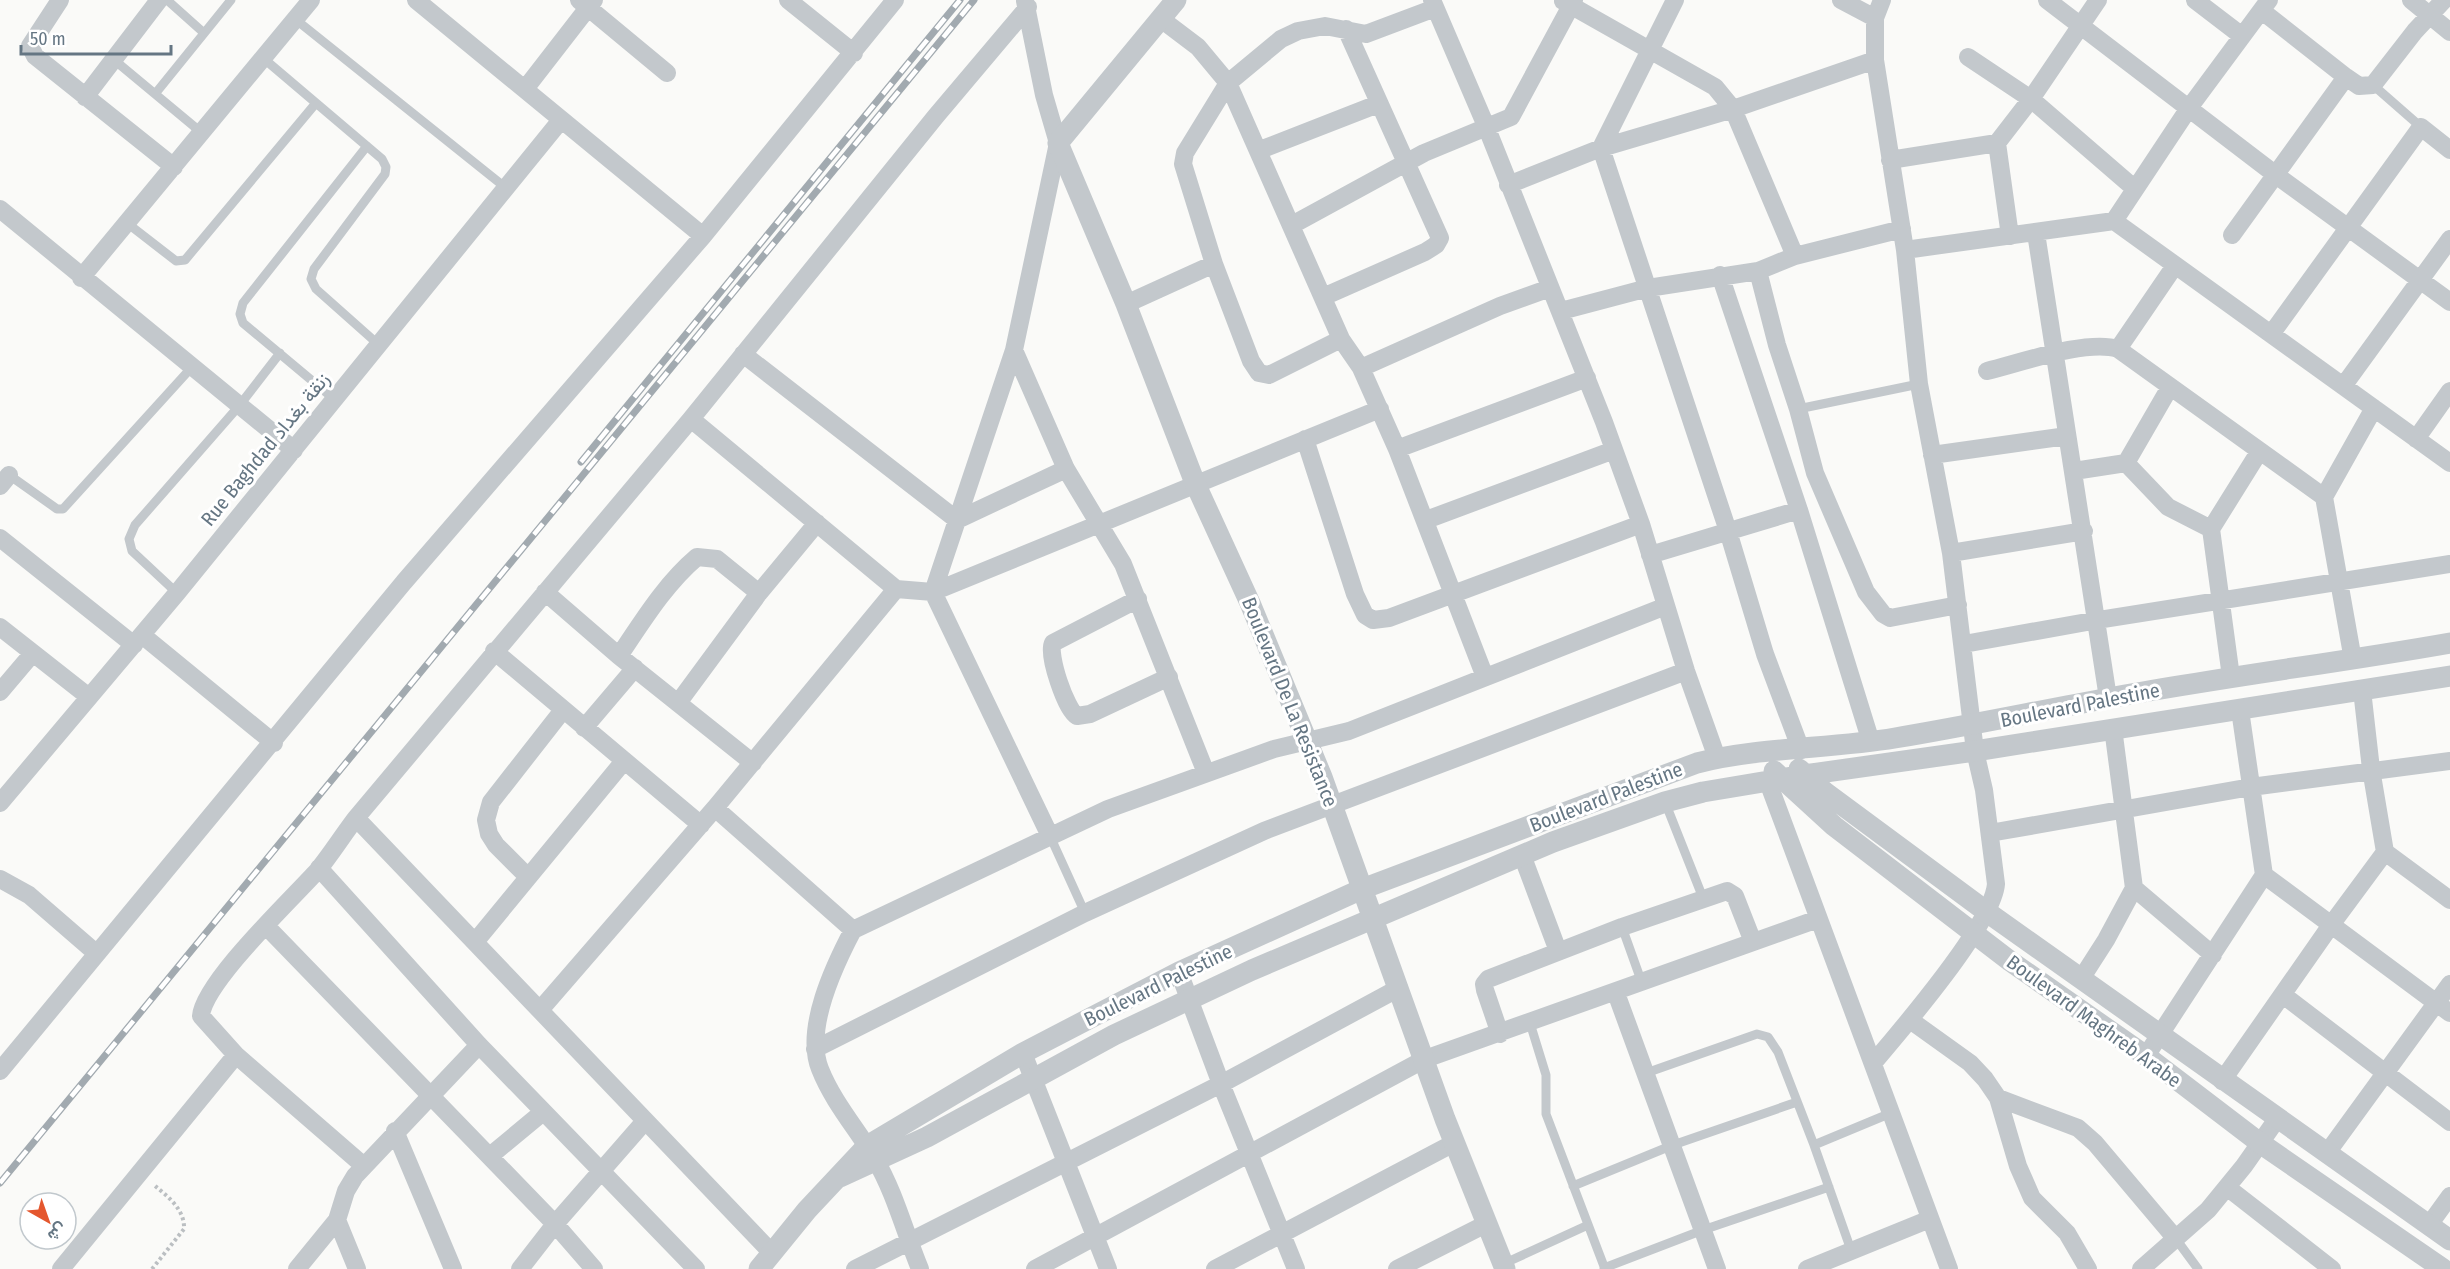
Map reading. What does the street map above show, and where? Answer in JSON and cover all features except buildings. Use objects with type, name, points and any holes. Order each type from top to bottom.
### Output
[{"type":"street","points":[[60,0],[30,46],[35,56],[174,167]]},
{"type":"street","points":[[85,97],[159,0]]},
{"type":"street","points":[[81,278],[311,0]]},
{"type":"street","points":[[416,0],[703,236]]},
{"type":"street","points":[[788,0],[854,53]]},
{"type":"street","points":[[0,1071],[96,953],[274,743],[404,582],[703,236],[895,0]]},
{"type":"street","points":[[1050,836],[933,592],[1014,350],[1058,143],[1176,0]]},
{"type":"street","points":[[1675,0],[1601,148],[1728,531],[1792,751]]},
{"type":"street","points":[[1841,0],[1875,18]]},
{"type":"street","points":[[1874,1062],[1910,1020],[1973,933],[1987,912],[1995,894],[1996,884],[1990,832],[1975,751],[1964,644],[1951,554],[1919,384],[1905,250],[1875,60],[1875,18],[1882,0]]},
{"type":"street","points":[[2047,0],[2276,175],[2450,302]]},
{"type":"street","points":[[1890,159],[1997,143],[2031,99],[2098,0]]},
{"type":"street","points":[[2195,0],[2242,36]]},
{"type":"street","points":[[2411,0],[2450,32]]},
{"type":"street","points":[[2114,221],[2189,108],[2265,6],[2346,77],[2366,88],[2373,85],[2415,31],[2432,16],[2444,0]]},
{"type":"street","points":[[525,89],[587,2],[667,73]]},
{"type":"street","points":[[1292,225],[1404,163],[1511,117],[1569,2],[1715,87],[1733,109],[1795,256]]},
{"type":"street","points":[[1026,4],[1044,95],[1058,143]]},
{"type":"street","points":[[364,1166],[236,1055],[206,1024],[201,1016],[209,993],[319,868],[356,818],[494,651],[691,418],[1026,4]]},
{"type":"street","points":[[1341,339],[1269,375],[1259,373],[1251,361],[1214,264],[1183,164],[1188,143],[1228,83],[1281,39],[1312,27],[1335,26],[1346,28],[1359,35],[1366,34],[1434,4],[1486,126],[1587,378],[1641,524],[1686,671],[1717,758]]},
{"type":"street","points":[[1161,19],[1198,47],[1228,83],[1260,150],[1341,339],[1361,368],[1397,448],[1485,677]]},
{"type":"street","points":[[1323,297],[1436,245],[1440,238],[1404,163],[1346,28]]},
{"type":"street","points":[[1968,57],[2031,99],[2134,188]]},
{"type":"street","points":[[1508,185],[1601,148],[1733,109],[1875,60]]},
{"type":"street","points":[[2232,235],[2346,77]]},
{"type":"street","points":[[1260,150],[1378,104]]},
{"type":"street","name":"Rue Baghdad زنقة بغداد","points":[[0,803],[177,593],[561,120]]},
{"type":"street","points":[[2272,333],[2421,127],[2450,150]]},
{"type":"street","name":"Boulevard De La Resistance","points":[[1058,143],[1126,304],[1195,483],[1250,603],[1308,741],[1454,1143],[1504,1267]]},
{"type":"street","points":[[1997,143],[2010,236]]},
{"type":"street","points":[[0,209],[81,278],[294,450]]},
{"type":"street","points":[[1905,250],[2114,221],[2174,267],[2272,333],[2450,463]]},
{"type":"street","points":[[1561,311],[1648,288],[1720,275],[1758,271],[1795,256],[1902,229]]},
{"type":"street","points":[[2036,233],[2098,620],[2108,698]]},
{"type":"street","points":[[2344,385],[2418,280],[2450,239]]},
{"type":"street","points":[[1126,304],[1214,264]]},
{"type":"street","points":[[2118,349],[2174,267]]},
{"type":"street","points":[[1758,271],[1809,454],[1866,592],[1883,614],[1890,618],[1958,605]]},
{"type":"street","points":[[1720,275],[1799,510],[1871,742]]},
{"type":"street","points":[[1361,368],[1500,306],[1550,288]]},
{"type":"street","points":[[1987,370],[2096,346],[2118,349],[2324,497]]},
{"type":"street","points":[[1014,350],[1066,470],[1101,524],[1138,599],[1206,773]]},
{"type":"street","points":[[743,354],[957,520]]},
{"type":"street","points":[[1397,448],[1587,378]]},
{"type":"street","points":[[2126,463],[2170,387]]},
{"type":"street","points":[[2416,439],[2450,391]]},
{"type":"street","points":[[2353,660],[2341,582],[2324,497],[2374,408]]},
{"type":"street","points":[[691,418],[896,588],[933,592],[1380,409]]},
{"type":"street","points":[[1932,455],[2067,436]]},
{"type":"street","points":[[1305,439],[1340,550],[1365,615],[1373,620],[1389,618],[1641,524]]},
{"type":"street","points":[[1426,520],[1614,450]]},
{"type":"street","points":[[2231,677],[2211,529],[2259,452]]},
{"type":"street","points":[[2074,471],[2126,463]]},
{"type":"street","points":[[2126,463],[2168,507],[2211,529]]},
{"type":"street","points":[[957,520],[1066,470]]},
{"type":"street","points":[[1650,555],[1799,510]]},
{"type":"street","points":[[678,703],[759,593],[818,523]]},
{"type":"street","points":[[1951,554],[2084,531]]},
{"type":"street","points":[[0,538],[274,743]]},
{"type":"street","points":[[619,656],[650,611],[697,557],[717,559],[759,593]]},
{"type":"street","points":[[1964,644],[2098,620],[2450,564]]},
{"type":"street","points":[[540,1010],[716,808],[896,588]]},
{"type":"street","points":[[545,592],[619,656],[753,763]]},
{"type":"street","points":[[1138,599],[1053,643],[1050,655],[1070,710],[1077,717],[1090,714],[1169,677]]},
{"type":"street","points":[[920,1269],[872,1154],[827,1084],[815,1049],[817,1026],[836,963],[853,930],[1108,809],[1274,749],[1358,728],[1666,606]]},
{"type":"street","points":[[0,627],[89,696]]},
{"type":"street","name":"Boulevard Palestine","points":[[766,1261],[807,1210],[839,1177],[1023,1053],[1179,972],[1362,889],[1697,763],[1717,758],[1871,742],[1972,726],[2108,698],[2450,643]]},
{"type":"street","points":[[494,651],[701,825]]},
{"type":"street","points":[[0,692],[33,652]]},
{"type":"street","points":[[584,728],[635,668]]},
{"type":"street","points":[[815,1049],[1085,913],[1234,844],[1332,804],[1686,671]]},
{"type":"street","name":"Boulevard Palestine","points":[[872,1154],[1035,1079],[1114,1035],[1189,1000],[1522,855],[1665,802],[1703,792],[1804,775],[1975,751],[2450,676]]},
{"type":"street","points":[[2362,690],[2371,769],[2385,852],[2450,900]]},
{"type":"street","points":[[528,877],[496,845],[486,820],[491,802],[563,710]]},
{"type":"street","points":[[2146,1056],[2264,875],[2240,710]]},
{"type":"street","points":[[2081,979],[2106,940],[2134,888],[2114,729]]},
{"type":"street","name":"Boulevard Maghreb Arabe","points":[[1792,751],[1804,775],[1987,912],[2222,1081],[2450,1240]]},
{"type":"street","name":"Boulevard Maghreb Arabe","points":[[1760,754],[1775,781],[1973,933],[2146,1056],[2260,1143],[2444,1269]]},
{"type":"street","points":[[475,942],[624,761]]},
{"type":"street","points":[[1990,832],[2371,769],[2399,769],[2450,761]]},
{"type":"street","points":[[1775,781],[1818,919],[1874,1062],[1949,1269]]},
{"type":"street","points":[[716,808],[853,930]]},
{"type":"street","points":[[356,818],[645,1121],[766,1261]]},
{"type":"street","points":[[2222,1081],[2385,852]]},
{"type":"street","points":[[1522,855],[1558,951]]},
{"type":"street","points":[[319,868],[479,1045],[696,1269]]},
{"type":"street","points":[[2264,875],[2443,1008]]},
{"type":"street","points":[[0,879],[29,896],[96,953]]},
{"type":"street","points":[[2134,888],[2213,955]]},
{"type":"street","points":[[1500,1034],[1485,990],[1484,984],[1488,979],[1622,927],[1703,898],[1732,892],[1753,942]]},
{"type":"street","points":[[1035,1269],[1425,1059],[1616,993],[1818,919]]},
{"type":"street","points":[[266,926],[429,1096],[490,1156],[594,1269]]},
{"type":"street","points":[[1179,972],[1280,1234],[1296,1269]]},
{"type":"street","points":[[2327,1153],[2385,1072],[2443,1008],[2450,984]]},
{"type":"street","points":[[855,1269],[1221,1084],[1399,988]]},
{"type":"street","points":[[1616,993],[1717,1269]]},
{"type":"street","points":[[2283,994],[2450,1122]]},
{"type":"street","points":[[1910,1020],[1970,1063],[1998,1098],[2024,1184],[2032,1198],[2067,1233],[2088,1269]]},
{"type":"street","points":[[817,1026],[842,1036]]},
{"type":"street","points":[[297,1269],[337,1220],[346,1191],[364,1166],[479,1045]]},
{"type":"street","points":[[1023,1053],[1108,1269]]},
{"type":"street","points":[[61,1269],[236,1055]]},
{"type":"street","points":[[1998,1098],[2047,1114],[2078,1128],[2095,1143],[2176,1239]]},
{"type":"street","points":[[490,1156],[543,1112]]},
{"type":"street","points":[[2141,1269],[2176,1239],[2228,1188],[2277,1119]]},
{"type":"street","points":[[520,1269],[555,1224],[645,1121]]},
{"type":"street","points":[[395,1131],[453,1269]]},
{"type":"street","points":[[1215,1269],[1454,1143]]},
{"type":"street","points":[[2228,1188],[2332,1269]]},
{"type":"street","points":[[2429,1225],[2450,1196]]},
{"type":"street","points":[[1807,1269],[1930,1218]]},
{"type":"street","points":[[337,1220],[357,1269]]},
{"type":"street","points":[[1397,1269],[1486,1224]]},
{"type":"lane","points":[[167,0],[204,33]]},
{"type":"lane","points":[[155,94],[231,0]]},
{"type":"lane","points":[[295,19],[506,188]]},
{"type":"lane","points":[[263,58],[382,159],[386,167],[385,174],[314,269],[311,279],[316,289],[379,345]]},
{"type":"lane","points":[[113,59],[202,133]]},
{"type":"lane","points":[[2373,85],[2421,127]]},
{"type":"lane","points":[[127,223],[176,261],[185,260],[316,103]]},
{"type":"lane","points":[[334,399],[243,323],[240,314],[243,303],[367,146]]},
{"type":"lane","points":[[177,593],[132,552],[129,546],[131,533],[149,508],[239,406],[280,353]]},
{"type":"lane","points":[[5,480],[57,509],[63,509],[192,367]]},
{"type":"lane","points":[[1798,409],[1919,384]]},
{"type":"lane","points":[[1665,802],[1703,898]]},
{"type":"lane","points":[[1050,836],[1085,913]]},
{"type":"lane","points":[[1622,927],[1642,983]]},
{"type":"lane","points":[[1530,1023],[1546,1075],[1546,1114],[1604,1268],[1703,1230],[1829,1187]]},
{"type":"lane","points":[[1646,1073],[1762,1034],[1773,1042],[1814,1145],[1851,1250]]},
{"type":"lane","points":[[1574,1186],[1673,1145],[1797,1102]]},
{"type":"lane","points":[[1814,1145],[1891,1113]]},
{"type":"lane","points":[[1504,1267],[1588,1225]]},
{"type":"lane","points":[[2176,1239],[2198,1269]]},
{"type":"path","points":[[140,1173],[174,1203],[184,1221],[184,1229],[152,1269]]},
{"type":"railway","points":[[581,462],[960,0]]},
{"type":"railway","points":[[0,1183],[974,0]]}]
